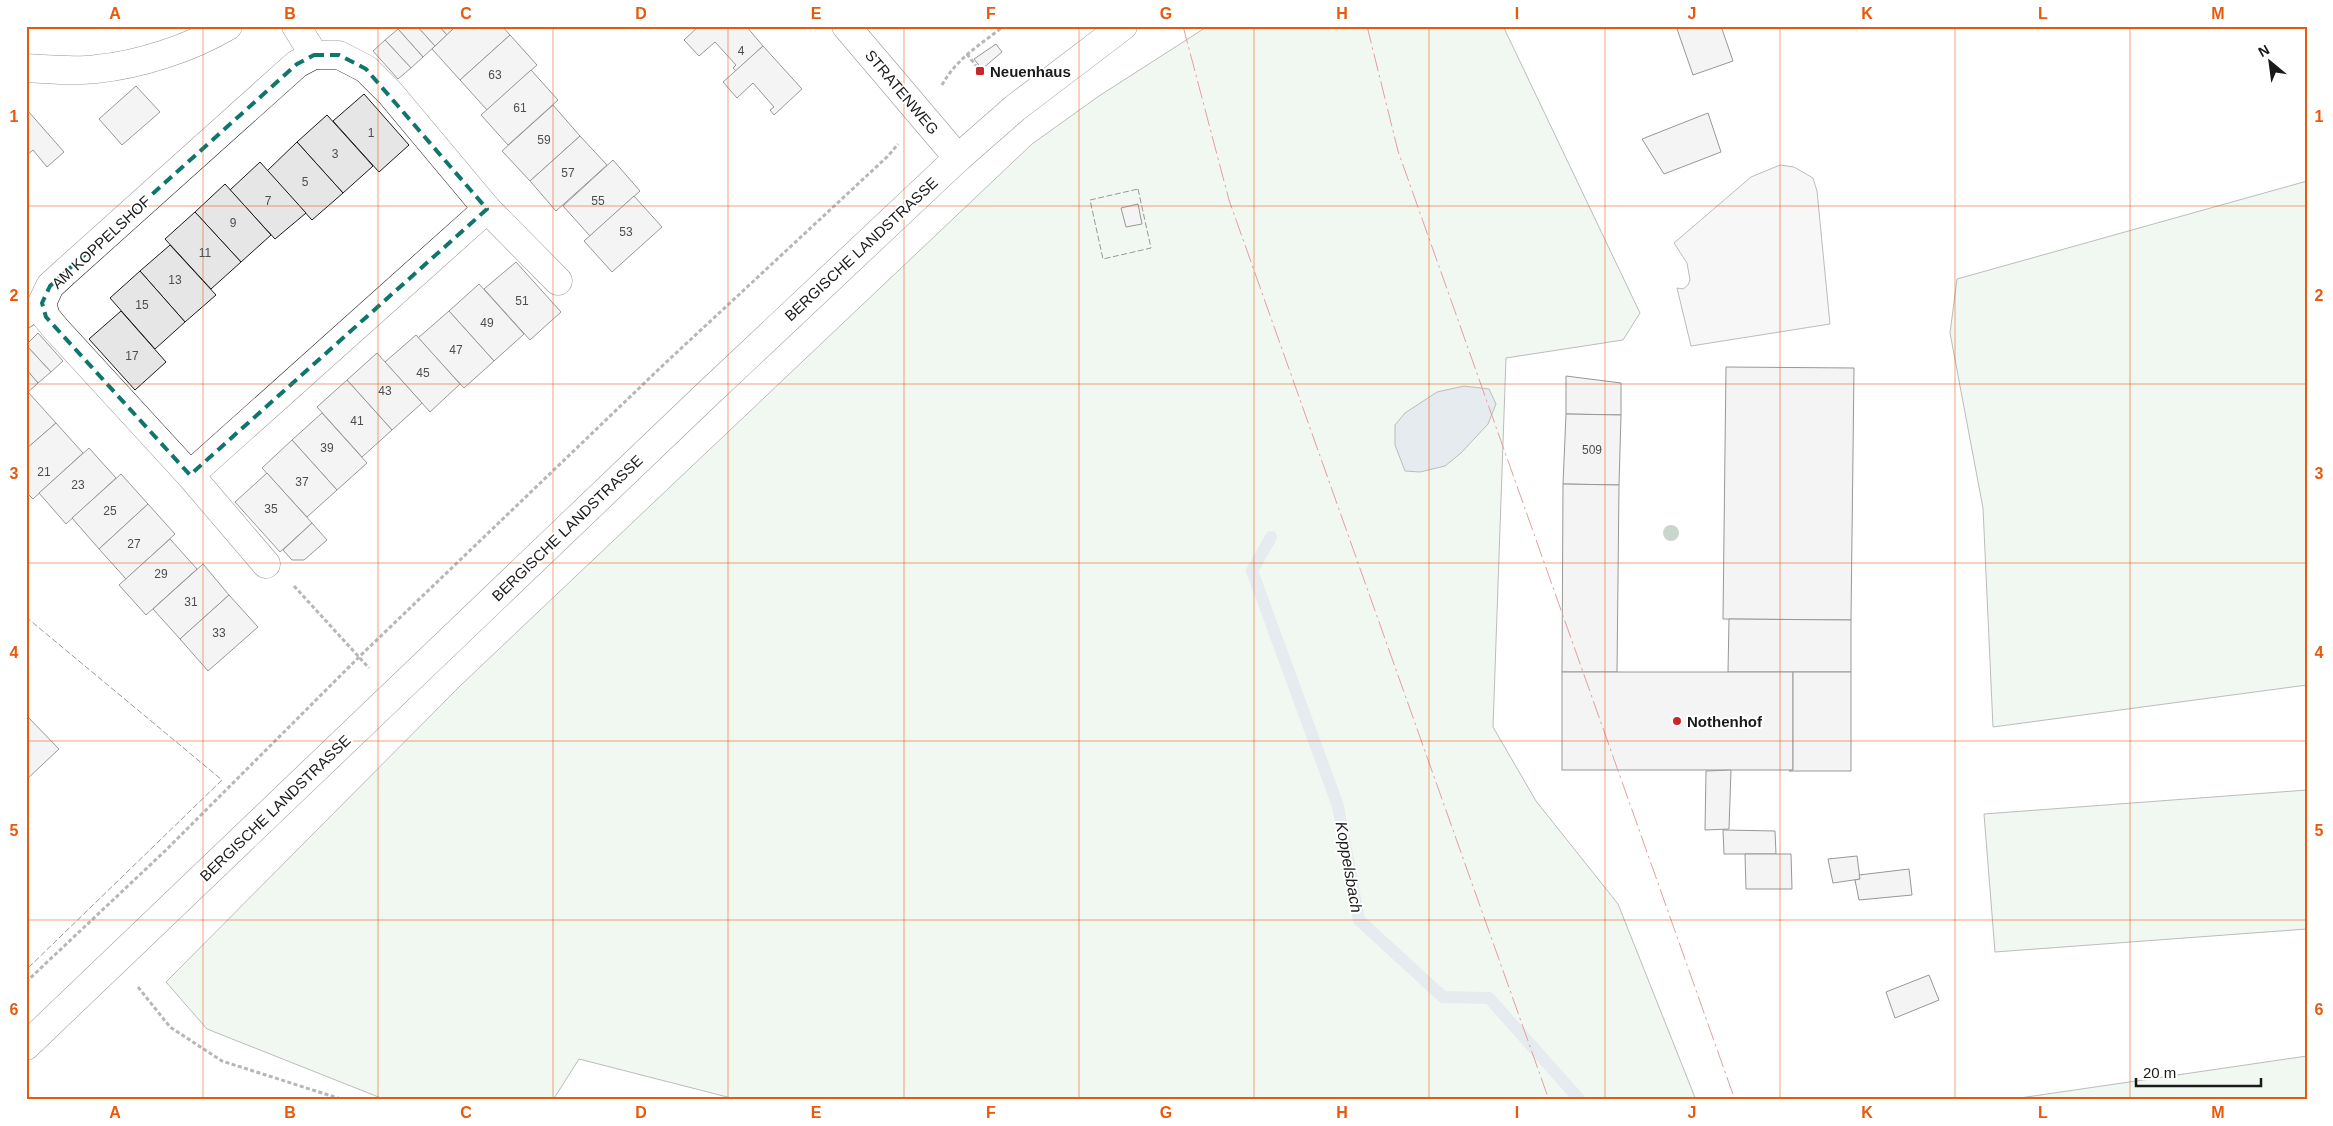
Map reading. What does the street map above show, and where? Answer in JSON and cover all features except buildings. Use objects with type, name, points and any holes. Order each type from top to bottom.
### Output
[{"type":"street","points":[[26,68],[96,69],[150,58],[206,39],[228,26]]},
{"type":"street","points":[[296,26],[314,55],[339,55],[366,70],[390,93],[487,209],[558,281]]},
{"type":"street","name":"STRATENWEG","points":[[846,26],[958,158]]},
{"type":"street","name":"BERGISCHE LANDSTRASSE","points":[[26,1046],[686,414],[958,158],[1015,108],[1123,26]]},
{"type":"street","name":"AM KOPPELSHOF","points":[[266,564],[190,475],[46,317],[34,310],[50,286],[63,274],[297,64],[314,55]]},
{"type":"street","points":[[190,475],[487,209]]},
{"type":"path","points":[[26,982],[165,851],[359,657],[660,368],[888,156],[936,97],[949,73],[967,54],[1004,26]]},
{"type":"path","points":[[967,54],[980,71]]},
{"type":"path","points":[[266,564],[270,560],[359,657]]},
{"type":"path","points":[[113,962],[144,993],[170,1027],[222,1061],[344,1100]]},
{"type":"highlighted area","points":[[314,55],[339,55],[366,69],[487,209],[190,475],[46,317],[42,303],[50,286],[297,64]]},
{"type":"green space","points":[[1208,26],[1503,26],[1640,313],[1623,340],[1506,358],[1493,727],[1536,801],[1618,904],[1696,1100],[739,1100],[579,1059],[553,1100],[386,1100],[207,1029],[166,982],[461,685],[1032,144],[1099,96]]},
{"type":"green space","points":[[2307,181],[2307,685],[1993,727],[1983,508],[1950,333],[1957,279]]},
{"type":"green space","points":[[2307,790],[2307,929],[1995,952],[1984,814]]},
{"type":"green space","points":[[2307,1056],[2307,1100],[2006,1100]]},
{"type":"shaded area","points":[[1780,165],[1794,167],[1813,178],[1817,191],[1830,324],[1691,346],[1677,288],[1683,289],[1690,280],[1687,263],[1674,243],[1751,177]]},
{"type":"shaded area","points":[[1464,386],[1489,389],[1496,404],[1488,424],[1461,453],[1445,466],[1420,472],[1405,471],[1395,445],[1395,425],[1405,413],[1437,392]]},
{"type":"waterway","name":"Koppelsbach","points":[[1271,537],[1252,571],[1338,806],[1359,920],[1443,997],[1489,998],[1580,1100]]},
{"type":"fence","points":[[1138,189],[1151,248],[1103,259],[1090,200],[1138,189]]},
{"type":"fence","points":[[26,617],[222,780],[26,970]]},
{"type":"power","points":[[1183,26],[1229,200],[1549,1100]]},
{"type":"power","points":[[1367,26],[1398,151],[1735,1100]]},
{"type":"place","name":"Neuenhaus","points":[[980,71]]},
{"type":"place","name":"Nothenhof","points":[[1677,721]]}]
